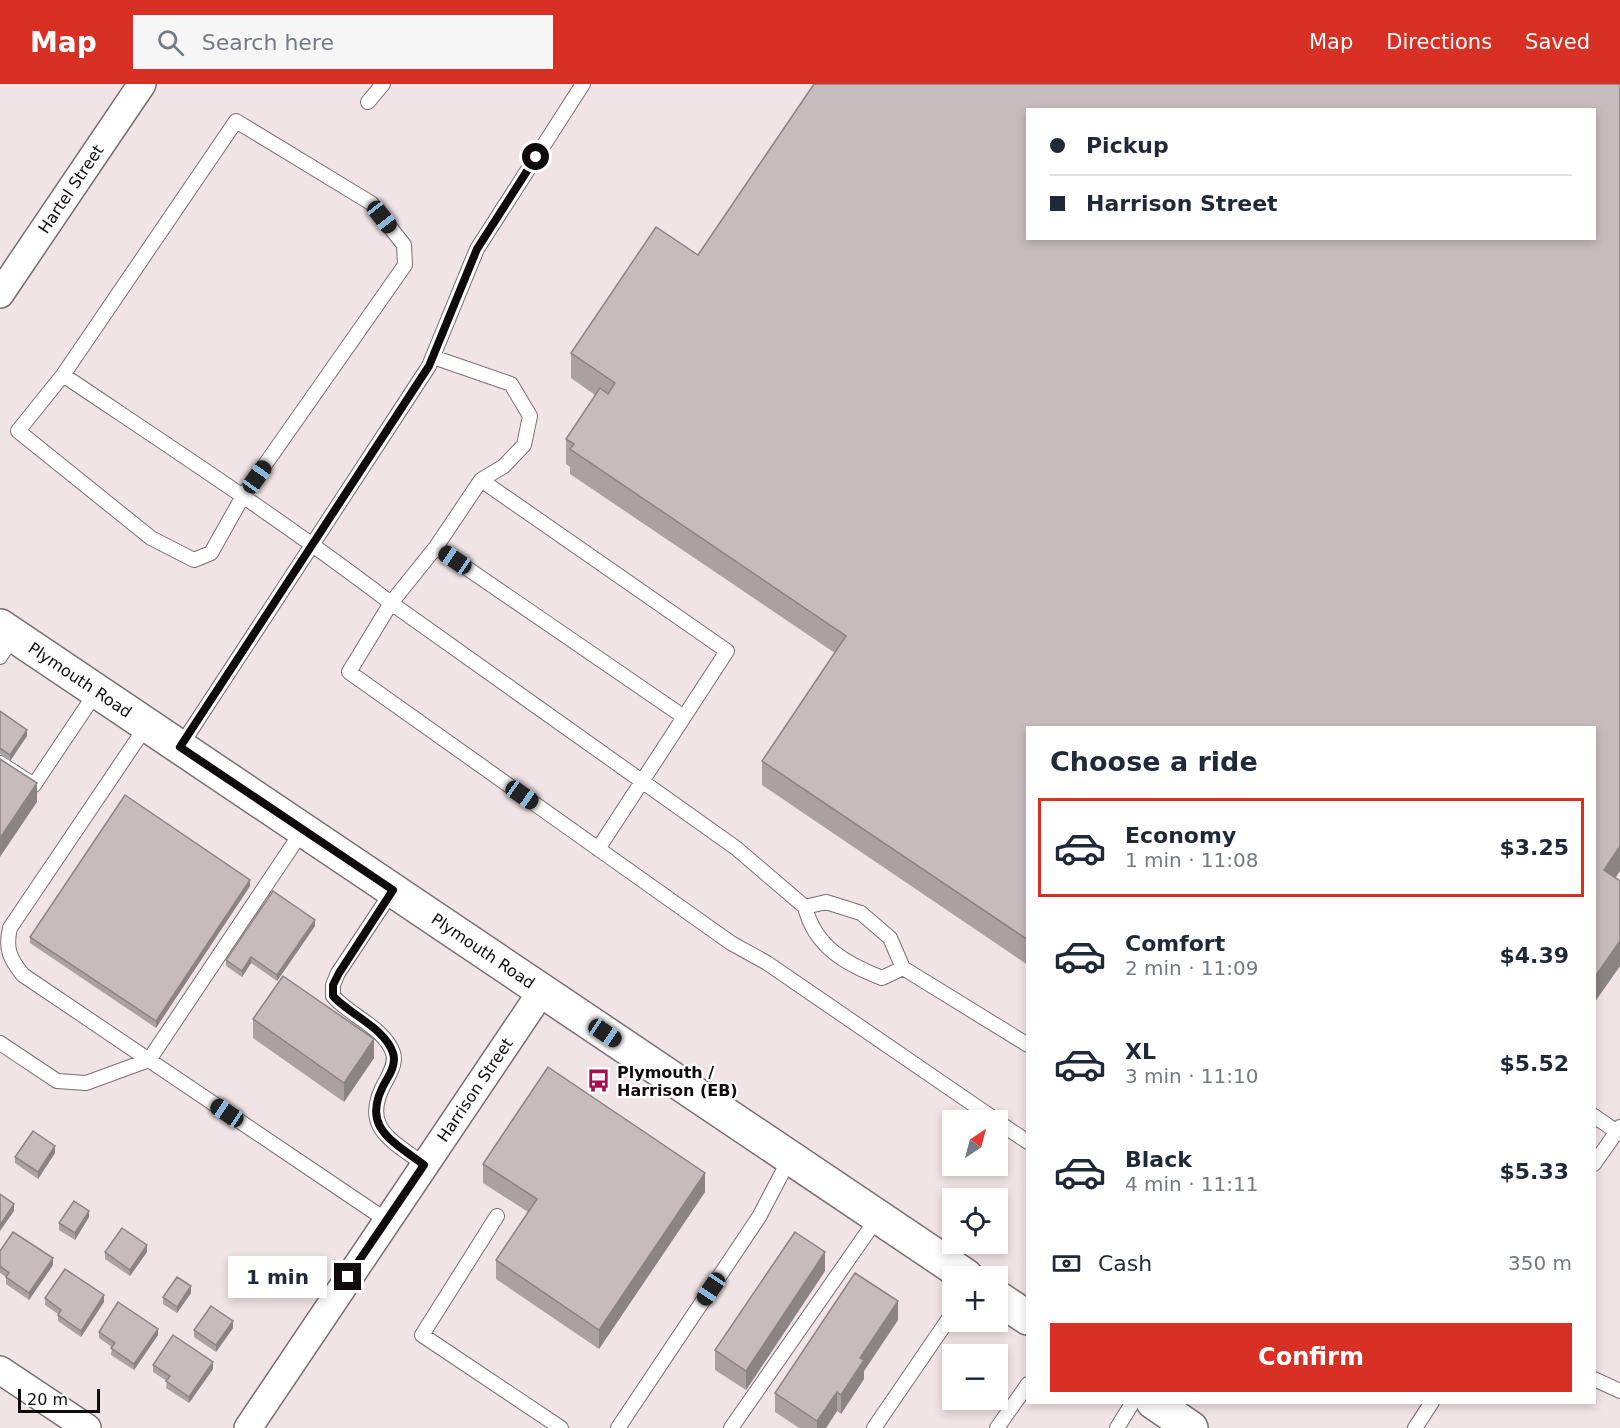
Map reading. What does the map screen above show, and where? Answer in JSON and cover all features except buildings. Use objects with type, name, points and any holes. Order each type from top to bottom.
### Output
[{"type":"main road","name":"Plymouth Road","points":[[5,639],[97,691],[951,1266]]},
{"type":"main road","points":[[1008,1305],[1026,1317]]},
{"type":"main road","points":[[1156,1404],[1191,1428]]},
{"type":"street","name":"Hartel Street","points":[[0,294],[142,84]]},
{"type":"street","name":"Harrison Street","points":[[248,1428],[542,991]]},
{"type":"street","points":[[0,1370],[87,1428]]},
{"type":"lane","points":[[368,102],[383,84]]},
{"type":"lane","points":[[180,747],[433,357],[477,249],[583,84]]},
{"type":"lane","points":[[236,121],[371,203],[404,245],[405,265],[243,496],[211,554],[194,560],[151,538],[18,431],[63,375],[236,121]]},
{"type":"lane","points":[[433,357],[511,384],[530,416],[524,445],[504,466],[481,480],[436,547],[391,603],[349,672],[731,943],[767,963],[981,1110]]},
{"type":"lane","points":[[63,375],[313,543],[391,603],[736,848],[805,908],[810,929],[838,956],[856,968],[882,978],[903,968]]},
{"type":"lane","points":[[481,480],[727,651],[598,849]]},
{"type":"lane","points":[[436,547],[684,717]]},
{"type":"lane","points":[[0,763],[34,785],[97,691]]},
{"type":"lane","points":[[147,725],[10,928],[3,948],[23,975],[386,1220]]},
{"type":"lane","points":[[0,1043],[57,1081],[86,1083],[149,1060],[303,830]]},
{"type":"lane","points":[[393,890],[339,973],[333,985],[333,996],[389,1043],[394,1055],[392,1070],[377,1096],[374,1112],[385,1135],[424,1165]]},
{"type":"lane","points":[[805,908],[826,902],[861,913],[890,938],[903,968],[1026,1044]]},
{"type":"lane","points":[[1596,1117],[1619,1131],[1596,1161]]},
{"type":"lane","points":[[1008,1128],[1026,1141]]},
{"type":"lane","points":[[618,1428],[759,1217],[790,1158]]},
{"type":"lane","points":[[497,1216],[422,1335],[561,1428]]},
{"type":"lane","points":[[731,1428],[878,1217]]},
{"type":"lane","points":[[874,1428],[942,1329]]},
{"type":"lane","points":[[1596,1380],[1620,1391]]},
{"type":"lane","points":[[997,1428],[1026,1387]]},
{"type":"lane","points":[[1118,1428],[1133,1404]]},
{"type":"lane","points":[[1415,1428],[1431,1404]]},
{"type":"place","name":"Plymouth / Harrison (EB)","points":[[599,1081]]},
{"type":"route","points":[[348,1277],[424,1165],[385,1135],[378,1125],[374,1112],[377,1096],[392,1070],[394,1055],[389,1043],[340,1005],[333,996],[333,985],[339,973],[393,890],[180,747],[429,366],[477,249],[536,157]]}]
